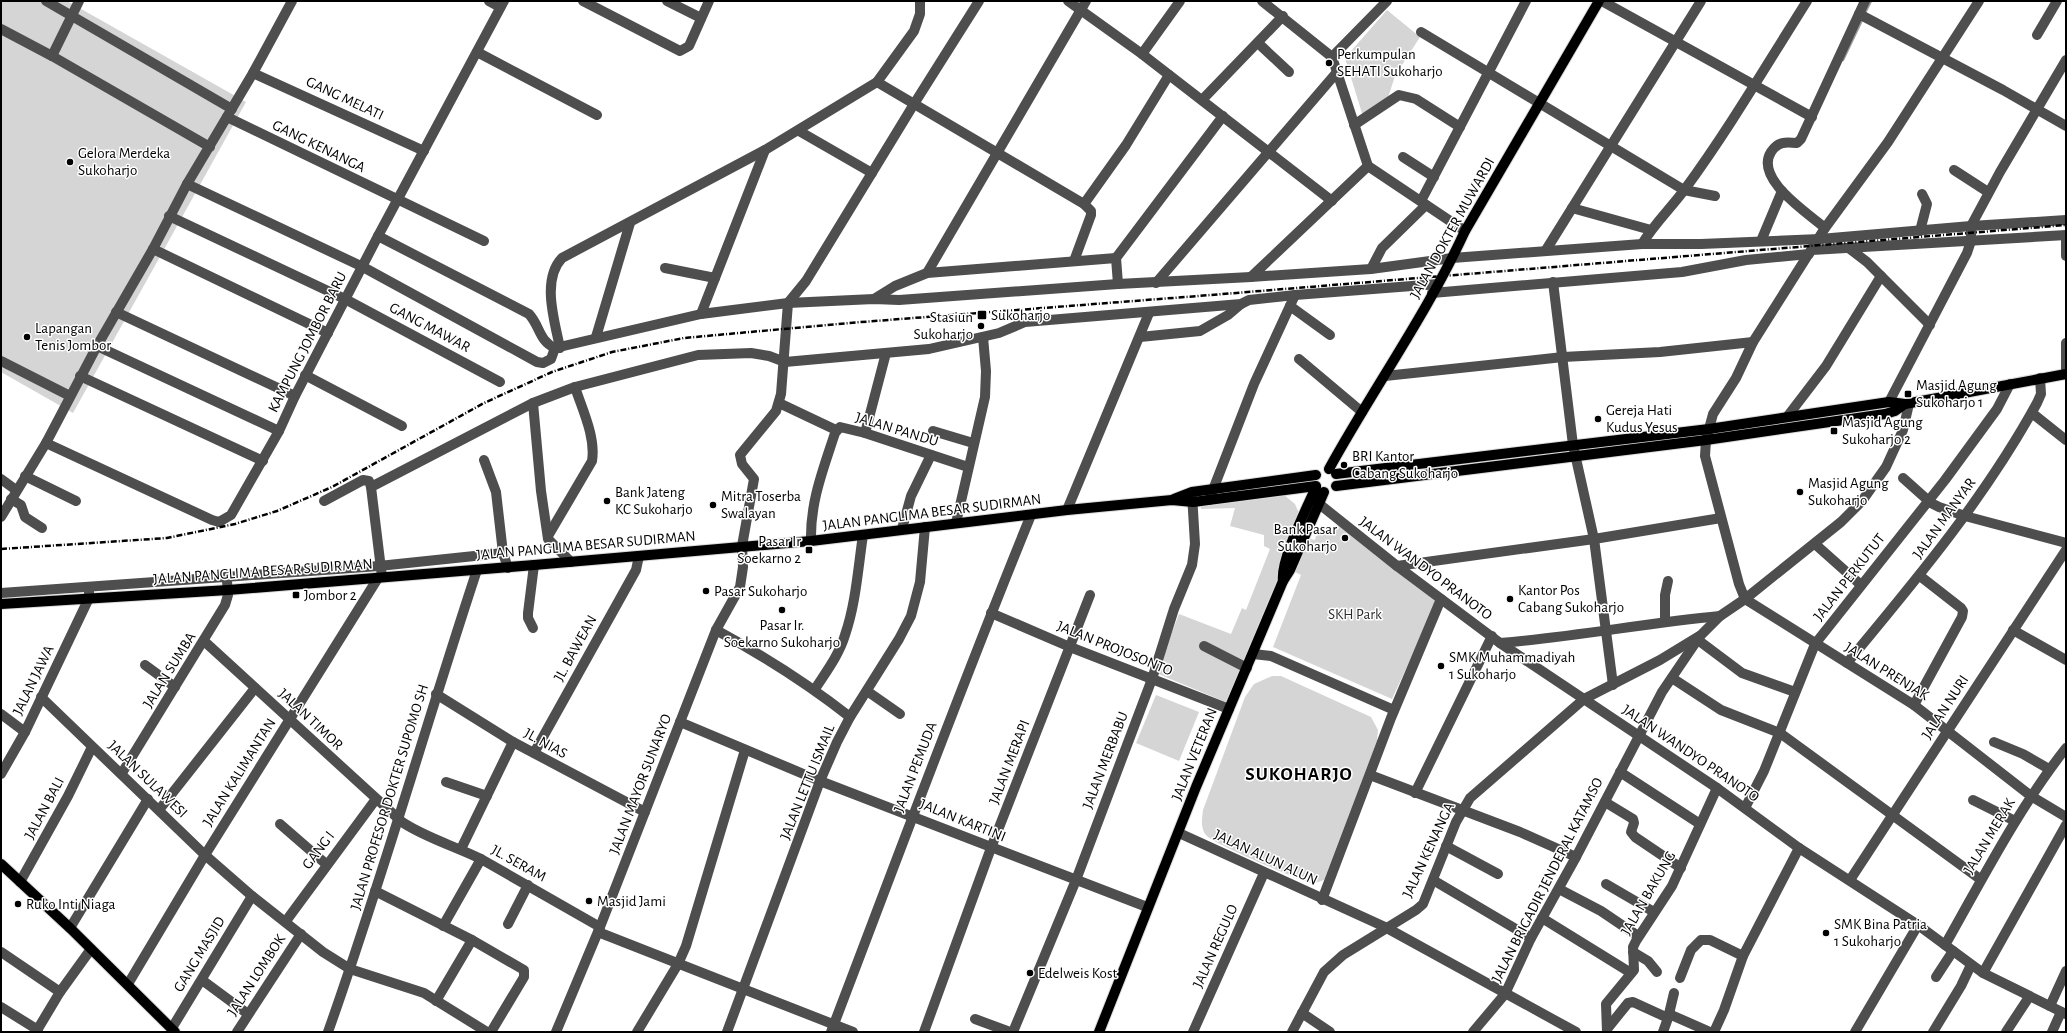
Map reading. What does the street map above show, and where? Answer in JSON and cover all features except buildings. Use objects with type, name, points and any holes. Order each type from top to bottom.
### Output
[{"type":"main road","name":"JALAN DOKTER MUWARDI","points":[[1332,471],[1362,412],[1385,376],[1452,258],[1465,231],[1601,1]]},
{"type":"main road","points":[[1332,471],[1338,480],[1336,486],[1331,491],[1319,488],[1314,479],[1320,470],[1332,471],[1709,429],[1889,402],[1907,404],[2066,374]]},
{"type":"main road","points":[[1336,486],[1706,440],[1885,414],[1895,411],[1907,404]]},
{"type":"main road","points":[[1625,439],[1626,450]]},
{"type":"main road","name":"JALAN PANGLIMA BESAR SUDIRMAN","points":[[1,604],[228,590],[534,566],[742,546],[811,541],[925,526],[1172,500],[1192,497],[1213,490],[1316,474]]},
{"type":"main road","name":"JALAN PANGLIMA BESAR SUDIRMAN","points":[[1192,497],[1209,500],[1319,488]]},
{"type":"main road","name":"JALAN VETERAN","points":[[1099,1032],[1148,907],[1229,709],[1283,581],[1290,570],[1319,488]]},
{"type":"main road","points":[[1,864],[70,928],[173,1030]]},
{"type":"street","name":"GANG KENANGA","points":[[46,1],[230,113],[398,201],[484,241]]},
{"type":"street","points":[[52,56],[79,1]]},
{"type":"street","points":[[489,1],[502,4]]},
{"type":"street","points":[[583,1],[680,51],[689,46],[709,1]]},
{"type":"street","points":[[667,1],[701,18]]},
{"type":"street","points":[[187,184],[362,267],[537,362],[543,363],[551,359],[558,348],[551,292],[554,266],[562,258],[630,224],[765,150],[799,131],[877,82],[914,31],[920,14],[920,1]]},
{"type":"street","points":[[836,430],[779,403],[785,362],[788,303],[806,281],[979,1]]},
{"type":"street","points":[[1068,1],[1142,54],[1332,201]]},
{"type":"street","points":[[927,273],[1086,1]]},
{"type":"street","points":[[1142,54],[1180,1]]},
{"type":"street","points":[[1262,1],[1283,16],[1332,57],[1338,71],[1368,166],[1465,231]]},
{"type":"street","points":[[1332,57],[1387,1]]},
{"type":"street","points":[[1371,268],[1382,248],[1424,203],[1434,177],[1526,1]]},
{"type":"street","points":[[1601,1],[1812,117]]},
{"type":"street","points":[[1546,250],[1701,1]]},
{"type":"street","points":[[1642,244],[1651,230],[1684,190],[1754,86],[1807,1]]},
{"type":"street","points":[[1826,228],[1782,191],[1772,180],[1767,168],[1768,157],[1780,143],[1800,142],[1862,16],[1865,1]]},
{"type":"street","points":[[1746,599],[1739,584],[1705,456],[1706,440],[1713,414],[1736,378],[1753,342],[1810,252],[1888,142],[1979,1]]},
{"type":"street","points":[[2037,35],[2057,1]]},
{"type":"street","points":[[1,517],[46,443],[80,376],[153,249],[187,184],[253,73],[290,2]]},
{"type":"street","name":"KAMPUNG JOMBOR BARU","points":[[46,443],[114,476],[212,520],[219,522],[231,515],[263,461],[305,375],[502,4]]},
{"type":"street","points":[[1202,100],[1283,16]]},
{"type":"street","points":[[1862,16],[2066,126]]},
{"type":"street","points":[[1,29],[52,56],[210,147]]},
{"type":"street","points":[[1421,32],[1684,190],[1715,196]]},
{"type":"street","points":[[1258,43],[1289,72]]},
{"type":"street","points":[[477,52],[597,115]]},
{"type":"street","points":[[1889,402],[1967,253],[1971,241],[1971,226],[1988,192],[2035,110],[2066,60]]},
{"type":"street","points":[[1156,282],[1338,71]]},
{"type":"street","name":"GANG MELATI","points":[[253,73],[424,151]]},
{"type":"street","points":[[1084,204],[1126,145],[1168,75]]},
{"type":"street","points":[[877,82],[1084,204],[1091,211],[1091,215],[1074,261]]},
{"type":"street","points":[[1354,125],[1399,95],[1416,99],[1460,127]]},
{"type":"street","points":[[1118,284],[1116,258],[1223,116]]},
{"type":"street","points":[[799,131],[872,173]]},
{"type":"street","points":[[701,314],[765,150]]},
{"type":"street","points":[[1403,157],[1434,177]]},
{"type":"street","points":[[1251,277],[1368,166]]},
{"type":"street","points":[[1954,170],[1988,192]]},
{"type":"street","points":[[1761,241],[1782,191]]},
{"type":"street","points":[[1920,231],[1926,204],[1922,194]]},
{"type":"street","points":[[1572,208],[1651,230]]},
{"type":"street","name":"GANG MAWAR","points":[[170,216],[346,299],[500,382]]},
{"type":"street","points":[[378,236],[529,314],[536,323],[542,338],[558,348],[596,337],[701,314],[788,303],[874,299],[899,300],[1371,268],[1452,258],[1546,250],[1642,244],[1702,244],[1820,239],[1971,226],[2066,220]]},
{"type":"street","points":[[596,337],[630,224]]},
{"type":"street","points":[[1140,337],[1200,331],[1228,315],[1241,304],[1249,300],[1295,296],[1553,282],[1682,272],[1746,260],[1810,252],[2066,234],[2066,256]]},
{"type":"street","points":[[153,249],[328,333]]},
{"type":"street","points":[[1850,249],[1881,276],[1930,325]]},
{"type":"street","points":[[874,299],[895,286],[927,273],[1116,258]]},
{"type":"street","points":[[666,268],[715,278]]},
{"type":"street","points":[[1787,417],[1826,366],[1881,276]]},
{"type":"street","points":[[1553,282],[1573,445],[1594,540],[1613,685]]},
{"type":"street","points":[[895,286],[892,294],[899,300]]},
{"type":"street","points":[[1209,500],[1254,384],[1295,296]]},
{"type":"street","points":[[371,487],[533,403],[575,387],[698,355],[751,353],[769,356],[785,362],[929,349],[983,337],[1025,322],[1149,313],[1241,304]]},
{"type":"street","points":[[1290,306],[1330,335]]},
{"type":"street","points":[[116,312],[295,396]]},
{"type":"street","points":[[1067,510],[1149,313]]},
{"type":"street","points":[[956,523],[985,397],[986,384],[983,337]]},
{"type":"street","points":[[1385,376],[1563,357],[1660,352],[1753,342]]},
{"type":"street","points":[[2066,342],[2066,374]]},
{"type":"street","points":[[97,346],[279,430]]},
{"type":"street","points":[[865,433],[886,353]]},
{"type":"street","points":[[1,360],[70,396]]},
{"type":"street","points":[[1299,360],[1362,412]]},
{"type":"street","points":[[305,375],[402,426]]},
{"type":"street","points":[[80,376],[263,461]]},
{"type":"street","name":"JALAN MANYAR","points":[[1847,663],[1920,576],[1965,516],[2032,413],[2040,394],[2040,378]]},
{"type":"street","name":"JALAN PERKUTUT","points":[[1744,808],[1764,771],[1815,644],[1989,420],[2010,384]]},
{"type":"street","points":[[550,540],[592,461],[593,452],[575,387]]},
{"type":"street","points":[[533,403],[541,491],[550,540],[571,562]]},
{"type":"street","name":"JALAN MAYOR SUNARYO","points":[[556,1032],[599,929],[716,630],[740,587],[743,567],[742,546],[754,479],[742,464],[740,456],[776,411],[779,403]]},
{"type":"street","points":[[1795,692],[1742,673],[1700,637],[1720,616],[1746,599],[1815,544],[1857,506],[1880,478],[1886,468],[1903,430],[1907,404]]},
{"type":"street","points":[[2032,413],[2066,440]]},
{"type":"street","name":"JALAN PANDU","points":[[811,541],[812,509],[836,430],[840,427],[865,433],[968,467]]},
{"type":"street","points":[[933,431],[973,444]]},
{"type":"street","points":[[902,529],[911,496],[931,455]]},
{"type":"street","points":[[484,460],[496,492],[503,553],[508,568]]},
{"type":"street","points":[[25,476],[76,501]]},
{"type":"street","points":[[1902,478],[1928,500],[1939,507],[2066,550]]},
{"type":"street","points":[[1,479],[21,504],[25,517],[42,528]]},
{"type":"street","points":[[324,501],[363,480],[369,481],[371,487],[380,577]]},
{"type":"street","name":"JALAN MERBABU","points":[[1011,1032],[1076,880],[1152,678],[1174,609],[1192,565],[1195,544],[1192,497]]},
{"type":"street","name":"JALAN WANDYO PRANOTO","points":[[1315,500],[1397,566],[1500,643],[1717,788],[1799,848],[1918,925],[1983,973],[2064,1013]]},
{"type":"street","name":"JALAN PEMUDA","points":[[833,1028],[912,816],[991,613],[1032,515]]},
{"type":"street","points":[[1397,566],[1594,540],[1721,518]]},
{"type":"street","name":"JALAN LETTU ISMAIL","points":[[727,1032],[820,781],[837,742],[850,717],[899,639],[911,616],[920,582],[925,526]]},
{"type":"street","points":[[815,689],[834,659],[845,636],[856,592],[863,535]]},
{"type":"street","points":[[1815,544],[1861,586]]},
{"type":"street","name":"JALAN NURI","points":[[1850,880],[2066,550]]},
{"type":"street","points":[[1,593],[379,566],[503,553]]},
{"type":"street","name":"JL. BAWEAN","points":[[534,753],[636,570],[639,556]]},
{"type":"street","points":[[533,628],[528,618],[528,613],[534,566]]},
{"type":"street","name":"JALAN PROFESOR DOKTER SUPOMO SH","points":[[328,1032],[350,970],[382,895],[398,818],[436,694],[477,570]]},
{"type":"street","points":[[1914,705],[1962,617],[1963,611],[1920,576]]},
{"type":"street","name":"JALAN SUMBA","points":[[122,773],[225,605],[228,590],[227,577]]},
{"type":"street","name":"JALAN KALIMANTAN","points":[[128,984],[205,855],[380,577]]},
{"type":"street","points":[[1665,622],[1665,595],[1668,581]]},
{"type":"street","points":[[89,587],[89,598]]},
{"type":"street","name":"JALAN MERAPI","points":[[924,1032],[991,848],[1090,594]]},
{"type":"street","name":"JALAN JAWA","points":[[1,774],[42,697],[89,598]]},
{"type":"street","name":"JALAN ALUN ALUN","points":[[1179,833],[1322,900],[1394,710],[1441,599]]},
{"type":"street","name":"JALAN PRENJAK","points":[[1746,599],[1815,644],[1914,705],[2031,796],[2066,817]]},
{"type":"street","name":"JALAN PROJOSONTO","points":[[991,613],[1070,647],[1229,709]]},
{"type":"street","points":[[1500,643],[1553,639],[1665,622],[1720,616]]},
{"type":"street","points":[[716,630],[763,656],[815,689],[850,717]]},
{"type":"street","points":[[2013,630],[2066,660]]},
{"type":"street","points":[[1415,793],[1492,636]]},
{"type":"street","name":"JALAN BRIGADIR JENDERAL KATAMSO","points":[[1473,1032],[1505,994],[1531,938],[1576,857],[1662,692],[1700,637]]},
{"type":"street","name":"JALAN KENANGA","points":[[1292,1032],[1324,972],[1343,955],[1385,927],[1416,910],[1422,904],[1461,811],[1470,798],[1584,699],[1660,660],[1700,637]]},
{"type":"street","name":"JALAN TIMOR","points":[[204,641],[289,721],[376,799],[416,831]]},
{"type":"street","points":[[1204,646],[1247,668]]},
{"type":"street","points":[[1255,649],[1394,710]]},
{"type":"street","points":[[145,665],[175,687]]},
{"type":"street","points":[[1672,678],[1721,710],[1780,733],[1980,879]]},
{"type":"street","points":[[160,810],[255,688]]},
{"type":"street","points":[[867,691],[900,714]]},
{"type":"street","name":"JL. NIAS","points":[[436,694],[514,742],[645,812]]},
{"type":"street","name":"JALAN SULAWESI","points":[[42,697],[205,855],[252,896],[286,920],[323,952],[350,970],[424,993],[461,1014],[487,1032]]},
{"type":"street","points":[[1,714],[24,732]]},
{"type":"street","name":"JALAN KARTINI","points":[[680,722],[820,781],[991,848],[1148,907]]},
{"type":"street","points":[[461,849],[514,742]]},
{"type":"street","points":[[1994,742],[2023,754],[2049,769]]},
{"type":"street","name":"JALAN BALI","points":[[20,882],[68,796],[92,747]]},
{"type":"street","name":"JALAN MERAK","points":[[1936,977],[1980,879],[2031,796],[2049,769],[2066,748]]},
{"type":"street","points":[[638,1032],[678,964],[686,946],[745,750]]},
{"type":"street","points":[[1620,772],[1700,824]]},
{"type":"street","points":[[1370,774],[1461,811],[1520,832],[1576,857]]},
{"type":"street","points":[[446,782],[487,796]]},
{"type":"street","name":"JALAN BAKUNG","points":[[1631,973],[1634,966],[1633,952],[1638,936],[1672,886],[1682,868],[1717,788]]},
{"type":"street","points":[[70,928],[148,799]]},
{"type":"street","name":"GANG I","points":[[286,920],[326,864],[376,799]]},
{"type":"street","points":[[1973,800],[2015,821]]},
{"type":"street","points":[[1605,802],[1633,819],[1634,823],[1631,832],[1635,837],[1682,868]]},
{"type":"street","points":[[280,824],[326,864]]},
{"type":"street","points":[[1983,973],[2066,825]]},
{"type":"street","name":"JL. SERAM","points":[[416,831],[461,849],[481,859],[528,885],[599,929],[678,964],[744,989],[833,1028],[853,1032]]},
{"type":"street","points":[[1446,846],[1498,874]]},
{"type":"street","points":[[1714,1032],[1724,1010],[1743,956],[1799,848]]},
{"type":"street","points":[[443,926],[481,859]]},
{"type":"street","name":"JALAN REGULO","points":[[1193,1032],[1264,873]]},
{"type":"street","points":[[1433,880],[1531,938]]},
{"type":"street","points":[[1606,884],[1654,912]]},
{"type":"street","points":[[508,924],[528,885]]},
{"type":"street","points":[[1559,888],[1602,911],[1638,936]]},
{"type":"street","points":[[382,895],[472,940],[522,968],[525,972],[524,977],[491,1032]]},
{"type":"street","name":"GANG MASJID","points":[[173,1030],[252,896]]},
{"type":"street","points":[[1322,900],[1385,927],[1570,1031]]},
{"type":"street","points":[[1542,918],[1631,973],[1606,1004],[1605,1012],[1607,1030]]},
{"type":"street","points":[[1855,1032],[1918,925]]},
{"type":"street","name":"JALAN LOMBOK","points":[[237,1032],[301,934]]},
{"type":"street","points":[[436,1001],[472,940]]},
{"type":"street","points":[[1680,978],[1690,950],[1701,940],[1710,940],[1743,956]]},
{"type":"street","points":[[1,1007],[37,1031],[60,992],[91,949]]},
{"type":"street","points":[[1,952],[60,992]]},
{"type":"street","points":[[1633,952],[1648,960],[1657,972]]},
{"type":"street","points":[[1933,1032],[1961,986],[1971,965]]},
{"type":"street","points":[[2050,1006],[2066,971]]},
{"type":"street","points":[[202,980],[248,1014]]},
{"type":"street","points":[[1663,1032],[1674,993]]},
{"type":"street","points":[[2006,1032],[2029,997]]},
{"type":"street","points":[[1607,1030],[1630,1002],[1637,1003],[1710,1032]]},
{"type":"street","points":[[1302,1013],[1330,1032]]},
{"type":"street","points":[[2052,1032],[2064,1013]]},
{"type":"street","points":[[975,1019],[1011,1032]]},
{"type":"green space","points":[[1,1],[67,1],[246,102],[73,413],[1,372]]},
{"type":"green space","points":[[1387,10],[1420,37],[1395,76],[1385,107],[1365,123],[1345,58]]},
{"type":"green space","points":[[1283,494],[1295,504],[1305,527],[1228,703],[1156,673],[1179,614],[1231,634],[1242,608],[1246,610],[1270,549],[1264,546],[1264,535],[1230,526],[1235,508],[1201,509],[1200,499]]},
{"type":"green space","name":"SKH Park","points":[[1338,525],[1439,597],[1392,699],[1273,647],[1301,575],[1293,571],[1307,538],[1315,540],[1316,536]]},
{"type":"green space","points":[[1272,676],[1281,676],[1371,717],[1378,730],[1377,741],[1324,880],[1315,883],[1292,876],[1225,846],[1207,836],[1202,827],[1203,810],[1245,697],[1254,684]]},
{"type":"green space","points":[[1156,695],[1199,712],[1179,761],[1136,743]]},
{"type":"waterway","points":[[1865,13],[1871,1]]},
{"type":"waterway","points":[[1843,60],[1863,18]]},
{"type":"railway","points":[[1,549],[167,538],[235,524],[277,511],[332,487],[484,403],[552,372],[612,352],[684,338],[849,323],[2066,225]]},
{"type":"place","name":"Perkumpulan SEHATI Sukoharjo","points":[[1329,63]]},
{"type":"place","name":"Gelora Merdeka Sukoharjo","points":[[70,162]]},
{"type":"place","name":"Sukoharjo","points":[[982,315]]},
{"type":"place","name":"Stasiun Sukoharjo","points":[[981,326]]},
{"type":"place","name":"Lapangan Tenis Jombor","points":[[27,337]]},
{"type":"place","name":"Masjid Agung Sukoharjo 1","points":[[1908,394]]},
{"type":"place","name":"Gereja Hati Kudus Yesus","points":[[1598,419]]},
{"type":"place","name":"Masjid Agung Sukoharjo 2","points":[[1834,431]]},
{"type":"place","name":"BRI Kantor Cabang Sukoharjo","points":[[1344,465]]},
{"type":"place","name":"Masjid Agung Sukoharjo","points":[[1800,492]]},
{"type":"place","name":"Bank Jateng KC Sukoharjo","points":[[607,501]]},
{"type":"place","name":"Mitra Toserba Swalayan","points":[[713,505]]},
{"type":"place","name":"Bank Pasar Sukoharjo","points":[[1345,538]]},
{"type":"place","name":"Pasar Ir Soekarno 2","points":[[809,550]]},
{"type":"place","name":"Pasar Sukoharjo","points":[[706,591]]},
{"type":"place","name":"Jombor 2","points":[[296,595]]},
{"type":"place","name":"Kantor Pos Cabang Sukoharjo","points":[[1510,599]]},
{"type":"place","name":"Pasar Ir. Soekarno Sukoharjo","points":[[782,610]]},
{"type":"place","name":"SMK Muhammadiyah 1 Sukoharjo","points":[[1441,666]]},
{"type":"place","name":"Masjid Jami","points":[[589,901]]},
{"type":"place","name":"Ruko Inti Niaga","points":[[18,904]]},
{"type":"place","name":"SMK Bina Patria 1 Sukoharjo","points":[[1826,933]]},
{"type":"place","name":"Edelweis Kost","points":[[1030,973]]},
{"type":"district","name":"SUKOHARJO","points":[[1299,773]]}]
